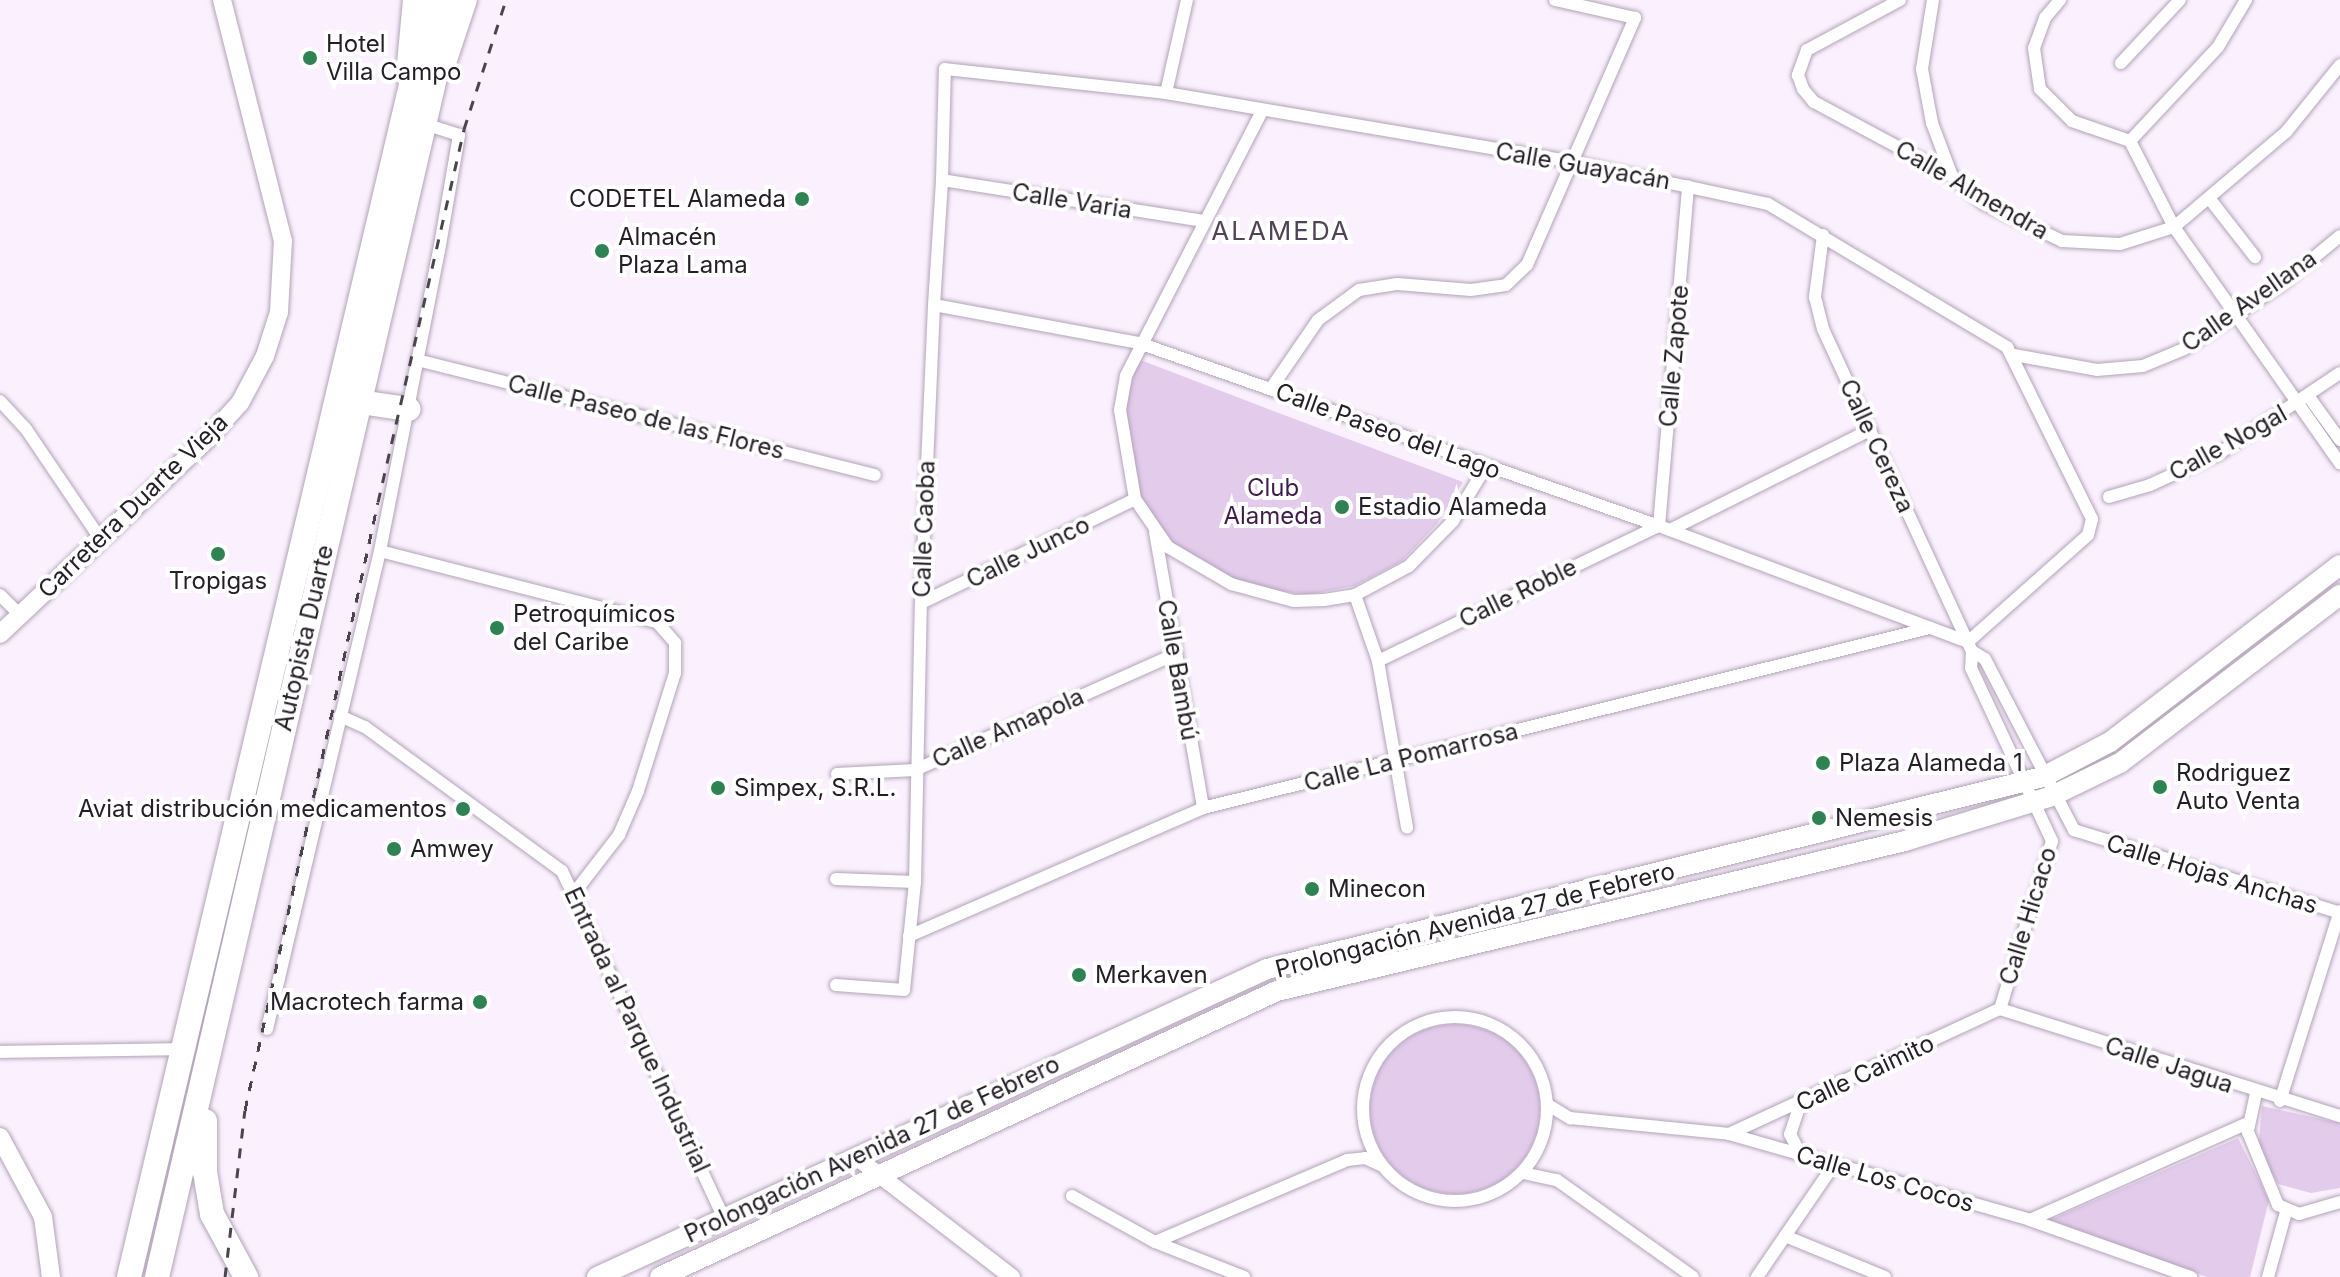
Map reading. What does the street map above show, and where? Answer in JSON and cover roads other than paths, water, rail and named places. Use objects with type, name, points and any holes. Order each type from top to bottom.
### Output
[{"type":"highway","name":"Autopista Duarte","points":[[129,1277],[431,0]]},
{"type":"highway","name":"Autopista Duarte","points":[[157,1277],[453,0]]},
{"type":"highway","points":[[360,402],[408,409]]},
{"type":"highway","points":[[173,1277],[202,1135],[210,1047]]},
{"type":"highway","points":[[202,1135],[212,1214],[246,1277]]},
{"type":"main road","name":"Carretera Duarte Vieja","points":[[0,634],[240,403],[265,356],[279,312],[284,279],[280,223],[222,0]]},
{"type":"main road","name":"Autopista Duarte","points":[[404,109],[413,0]]},
{"type":"main road","points":[[433,92],[467,0]]},
{"type":"main road","name":"Prolongación Avenida 27 de Febrero","points":[[597,1277],[1267,969],[2034,779],[2110,742],[2340,565]]},
{"type":"main road","name":"Prolongación Avenida 27 de Febrero","points":[[660,1277],[1277,991],[1889,844],[2044,799],[2120,763],[2340,595]]},
{"type":"main road","points":[[0,1137],[43,1217],[51,1277]]},
{"type":"street","points":[[1166,93],[1187,0]]},
{"type":"street","points":[[1272,387],[1318,320],[1359,290],[1398,284],[1471,290],[1506,285],[1527,265],[1635,18],[1555,0]]},
{"type":"street","name":"Calle Almendra","points":[[1900,0],[1807,50],[1798,75],[1814,102],[1952,176],[1983,203],[2062,241],[2120,244],[2174,227],[2286,132],[2340,65]]},
{"type":"street","points":[[1933,0],[1922,69],[1932,123],[1952,176]]},
{"type":"street","points":[[2060,0],[2045,18],[2034,48],[2040,89],[2072,121],[2130,141],[2174,227],[2236,314],[2304,401],[2340,440]]},
{"type":"street","points":[[2121,63],[2180,0]]},
{"type":"street","points":[[2130,141],[2218,47],[2246,0]]},
{"type":"street","name":"Calle Guayacán","points":[[945,69],[1166,93],[1261,113],[1572,162],[1768,204],[1995,338],[2014,355],[2089,504],[2092,519],[2088,535],[1970,646]]},
{"type":"street","name":"Calle Caoba","points":[[836,985],[904,990],[915,882],[915,770],[921,603],[945,69]]},
{"type":"street","points":[[1261,113],[1139,343],[1120,410],[1135,499],[1155,531],[1168,547],[1189,560],[1262,595],[1294,601],[1355,595],[1409,566],[1433,545],[1485,468]]},
{"type":"street","points":[[267,1029],[380,551],[459,135],[426,124]]},
{"type":"street","name":"Calle Varia","points":[[942,180],[1203,221]]},
{"type":"street","name":"Calle Zapote","points":[[1665,528],[1688,186]]},
{"type":"street","points":[[2209,198],[2255,257]]},
{"type":"street","name":"Calle Cereza","points":[[1823,235],[1818,312],[1970,646],[1985,659],[2034,779]]},
{"type":"street","name":"Calle Avellana","points":[[2014,355],[2097,370],[2143,366],[2184,349],[2340,236]]},
{"type":"street","name":"Calle Paseo del Lago","points":[[934,305],[1139,343],[1272,387],[1485,468],[1665,528],[1970,646]]},
{"type":"street","name":"Calle Paseo de las Flores","points":[[417,360],[875,475]]},
{"type":"street","name":"Calle Nogal","points":[[2109,497],[2181,472],[2304,401],[2340,373]]},
{"type":"street","points":[[0,401],[26,429],[99,537]]},
{"type":"street","points":[[2304,401],[2340,463]]},
{"type":"street","name":"Calle Roble","points":[[1378,661],[1870,430]]},
{"type":"street","name":"Calle Junco","points":[[921,603],[1135,499]]},
{"type":"street","name":"Calle Bambú","points":[[1155,531],[1173,655],[1203,808]]},
{"type":"street","points":[[380,551],[657,622],[675,643],[675,673],[638,791],[619,835],[575,892]]},
{"type":"street","points":[[0,595],[19,614]]},
{"type":"street","points":[[1355,595],[1378,661],[1393,762],[1407,827]]},
{"type":"street","name":"Calle La Pomarrosa","points":[[909,936],[1203,808],[1930,628]]},
{"type":"street","name":"Calle Amapola","points":[[837,774],[915,770],[1173,655]]},
{"type":"street","name":"Entrada al Parque Industrial","points":[[340,716],[365,727],[548,858],[575,892],[724,1219]]},
{"type":"street","name":"Calle Hicaco","points":[[2000,1009],[2052,841],[2044,799],[2034,779]]},
{"type":"street","points":[[2044,799],[2066,820],[2049,828]]},
{"type":"street","name":"Calle Hojas Anchas","points":[[2066,820],[2083,835],[2340,912]]},
{"type":"street","points":[[836,879],[915,882]]},
{"type":"street","points":[[2280,1101],[2340,912]]},
{"type":"street","name":"Calle Jagua","points":[[2000,1009],[2280,1101],[2340,1116]]},
{"type":"street","name":"Calle Caimito","points":[[1729,1134],[1800,1104],[2000,1009]]},
{"type":"street","points":[[1155,1242],[1347,1160],[1365,1158],[1381,1166],[1413,1191],[1451,1202],[1490,1195],[1523,1173],[1539,1150],[1546,1130],[1548,1105],[1542,1078],[1509,1034],[1485,1021],[1458,1016],[1430,1020],[1405,1031],[1377,1061],[1363,1099],[1364,1127],[1381,1166]]},
{"type":"street","points":[[0,1052],[183,1049]]},
{"type":"street","points":[[2256,1093],[2248,1123],[2254,1152],[2286,1212],[2268,1277]]},
{"type":"street","points":[[1800,1104],[1790,1134],[1801,1156]]},
{"type":"street","name":"Calle Los Cocos","points":[[1548,1105],[1570,1118],[1729,1134],[2030,1220],[2191,1277]]},
{"type":"street","points":[[1546,1130],[1570,1118]]},
{"type":"street","points":[[2030,1220],[2248,1123]]},
{"type":"street","points":[[1347,1160],[1364,1127]]},
{"type":"street","points":[[1539,1150],[1557,1180],[1693,1277]]},
{"type":"street","points":[[856,1157],[1012,1277]]},
{"type":"street","points":[[1757,1277],[1833,1166]]},
{"type":"street","points":[[1523,1173],[1557,1180]]},
{"type":"street","points":[[1072,1196],[1155,1242],[1244,1277]]},
{"type":"street","points":[[2286,1212],[2299,1214],[2340,1202]]},
{"type":"street","points":[[1785,1236],[1885,1277]]},
{"type":"railway","points":[[225,1277],[245,1110],[378,502],[464,129],[506,0]]},
{"type":"place","name":"Hotel Villa Campo","points":[[310,58]]},
{"type":"place","name":"CODETEL Alameda","points":[[802,199]]},
{"type":"place","name":"Almacén Plaza Lama","points":[[602,251]]},
{"type":"place","name":"Estadio Alameda","points":[[1342,507]]},
{"type":"place","name":"Tropigas","points":[[218,554]]},
{"type":"place","name":"Petroquímicos del Caribe","points":[[497,628]]},
{"type":"place","name":"Plaza Alameda 1","points":[[1823,763]]},
{"type":"place","name":"Rodriguez Auto Venta","points":[[2160,787]]},
{"type":"place","name":"Simpex, S.R.L.","points":[[718,788]]},
{"type":"place","name":"Aviat distribución medicamentos","points":[[463,809]]},
{"type":"place","name":"Nemesis","points":[[1819,818]]},
{"type":"place","name":"Amwey","points":[[394,849]]},
{"type":"place","name":"Minecon","points":[[1312,889]]},
{"type":"place","name":"Merkaven","points":[[1079,975]]},
{"type":"place","name":"Macrotech farma","points":[[480,1002]]},
{"type":"district","name":"ALAMEDA","points":[[1281,231]]},
{"type":"park label","name":"Club Alameda","points":[[1273,502]]}]
